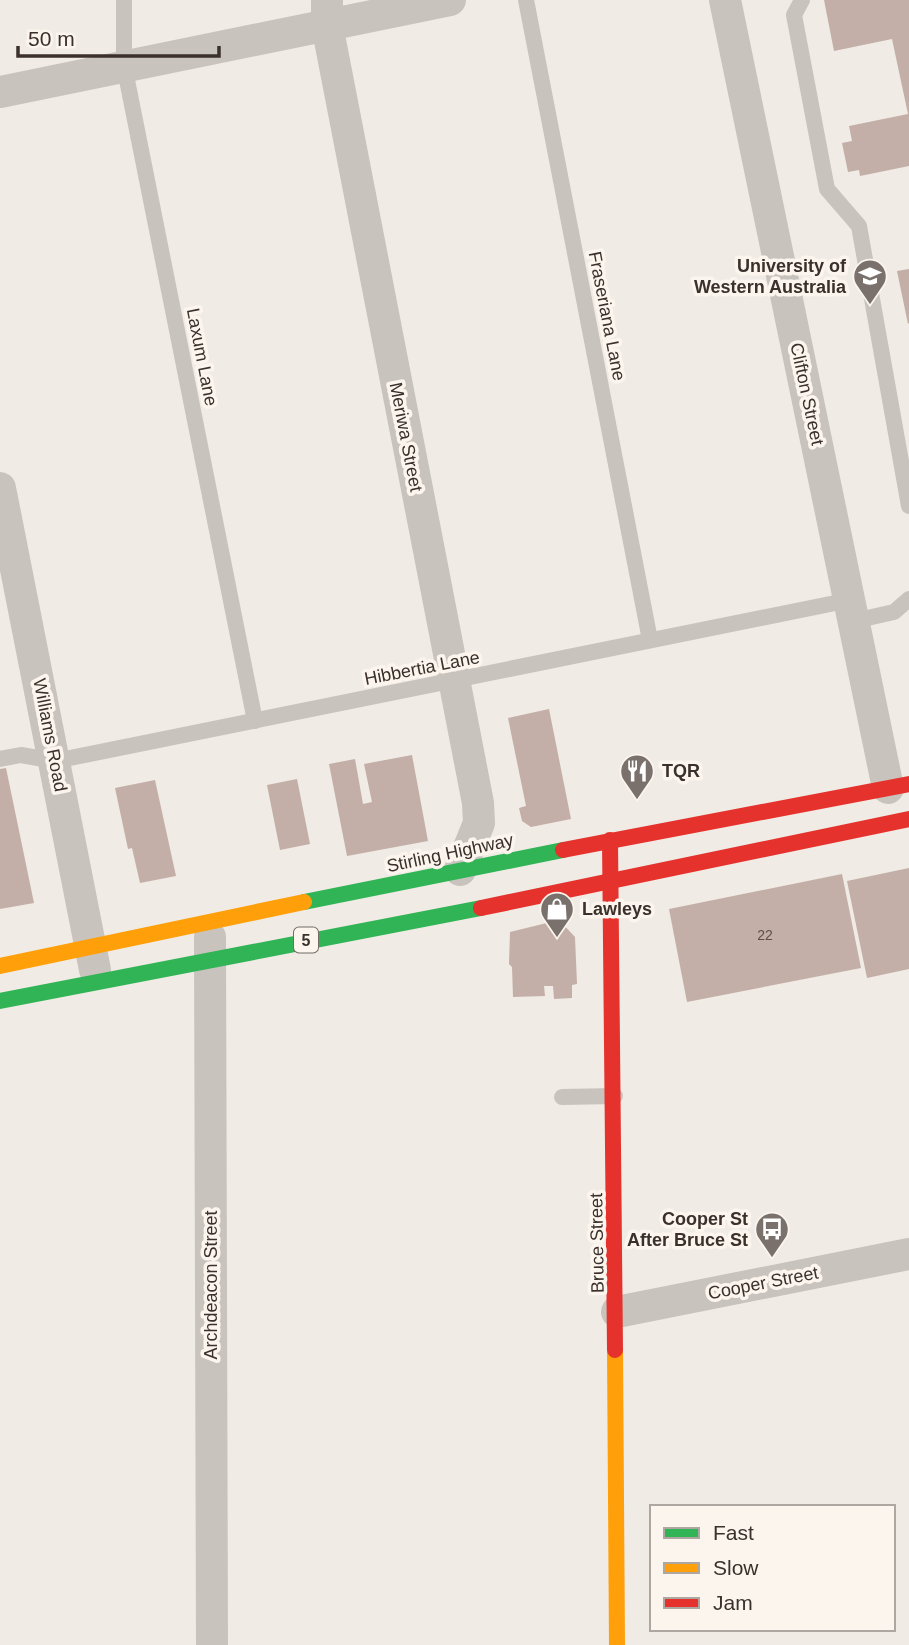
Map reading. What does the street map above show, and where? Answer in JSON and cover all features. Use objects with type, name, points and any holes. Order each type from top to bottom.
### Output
[{"type":"main road","name":"Stirling Highway","points":[[0,967],[210,925],[460,870],[898,786]]},
{"type":"main road","name":"5","points":[[0,1000],[613,882],[909,819]]},
{"type":"main road","name":"Bruce Street","points":[[610,840],[613,882],[617,1312],[617,1645]]},
{"type":"street","points":[[0,92],[124,65],[327,13],[450,0]]},
{"type":"street","name":"Clifton Street","points":[[725,0],[852,610],[898,786]]},
{"type":"street","name":"Meriwa Street","points":[[327,13],[478,803],[479,823],[460,870]]},
{"type":"street","name":"Williams Road","points":[[0,488],[97,981]]},
{"type":"street","name":"Archdeacon Street","points":[[210,925],[212,1645]]},
{"type":"street","name":"Cooper Street","points":[[617,1312],[909,1254]]},
{"type":"lane","name":"Laxum Lane","points":[[124,0],[124,65],[255,721]]},
{"type":"lane","name":"Fraseriana Lane","points":[[526,0],[650,640]]},
{"type":"lane","points":[[802,0],[794,15],[827,188],[859,226],[909,506]]},
{"type":"lane","name":"Hibbertia Lane","points":[[0,759],[21,755],[55,761],[650,640],[852,610],[894,612],[909,599]]},
{"type":"lane","points":[[562,1097],[615,1096]]},
{"type":"building","points":[[824,0],[909,0],[909,166],[860,176],[859,170],[848,172],[842,143],[852,141],[849,126],[908,114],[892,39],[834,51]]},
{"type":"building","points":[[909,269],[909,323],[908,324],[897,271]]},
{"type":"building","points":[[549,709],[571,819],[531,827],[522,821],[519,808],[526,806],[508,718]]},
{"type":"building","points":[[412,755],[428,841],[347,856],[329,764],[355,759],[363,804],[372,802],[364,764]]},
{"type":"building","points":[[6,768],[34,903],[0,909],[0,769]]},
{"type":"building","points":[[297,779],[310,844],[280,850],[267,785]]},
{"type":"building","points":[[155,780],[176,876],[140,883],[132,848],[128,849],[115,788]]},
{"type":"building","points":[[909,868],[909,969],[867,978],[847,881]]},
{"type":"building","points":[[842,874],[861,968],[687,1002],[669,909]]},
{"type":"building","points":[[559,920],[575,937],[577,984],[572,985],[572,998],[554,999],[553,986],[544,986],[545,996],[513,997],[512,967],[509,964],[510,932]]},
{"type":"traffic: fast","points":[[304,902],[563,850]]},
{"type":"traffic: fast","points":[[0,1001],[481,908]]},
{"type":"traffic: slow","points":[[0,966],[304,902]]},
{"type":"traffic: slow","points":[[615,1350],[617,1645]]},
{"type":"traffic: jam","points":[[563,850],[909,784]]},
{"type":"traffic: jam","points":[[481,908],[909,819]]},
{"type":"traffic: jam","points":[[610,840],[615,1350]]},
{"type":"place","name":"University of Western Australia","points":[[870,306]]},
{"type":"place","name":"TQR","points":[[637,801]]},
{"type":"place","name":"Lawleys","points":[[557,939]]},
{"type":"place","name":"Cooper St After Bruce St","points":[[772,1259]]}]
